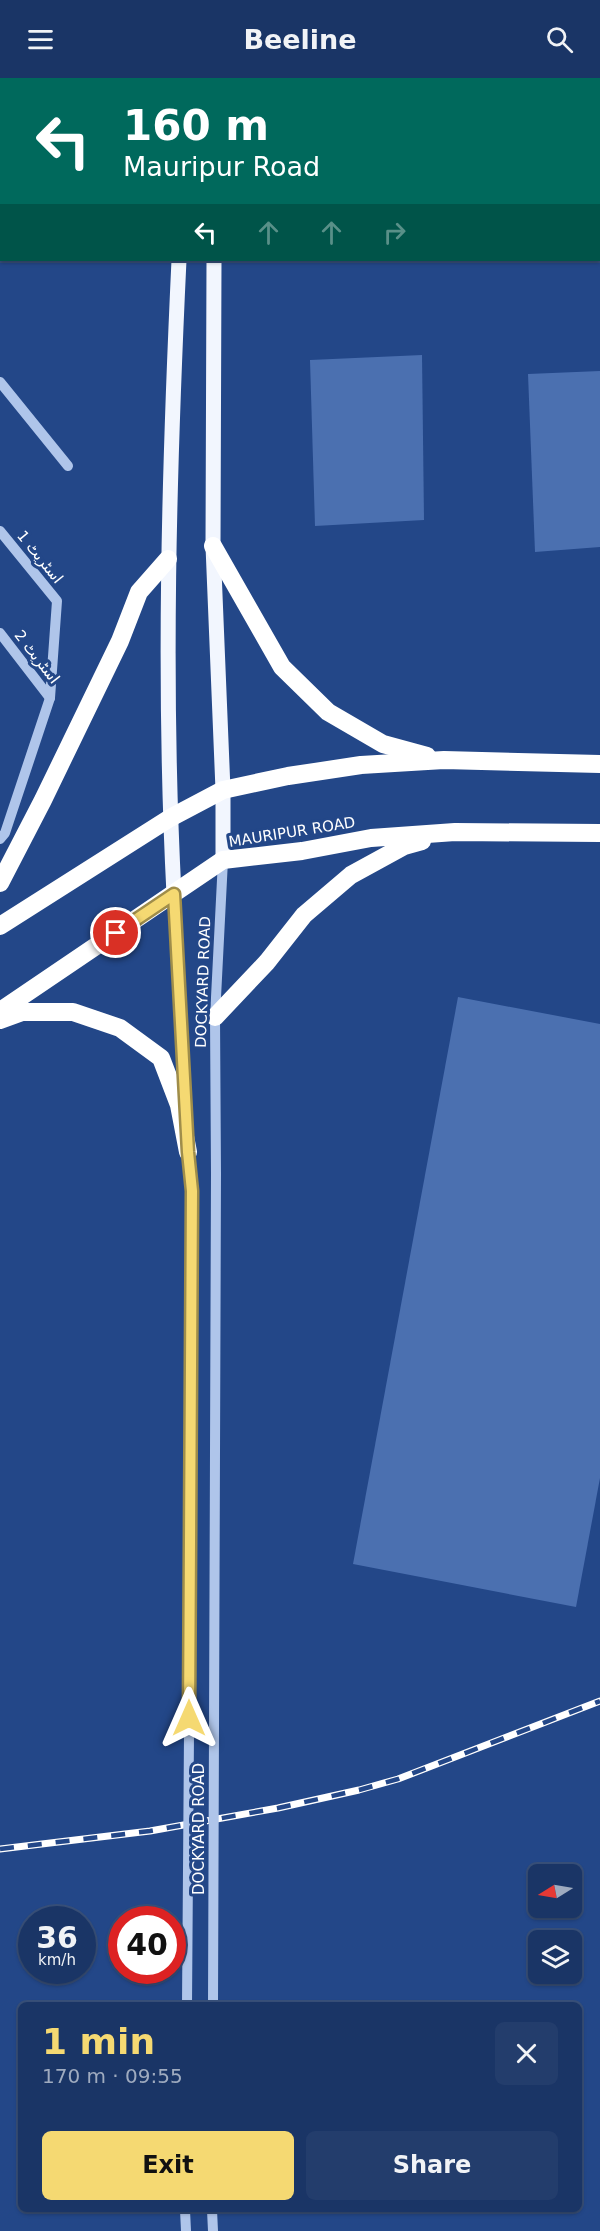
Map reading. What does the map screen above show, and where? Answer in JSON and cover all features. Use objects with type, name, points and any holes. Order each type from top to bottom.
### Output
[{"type":"highway","points":[[213,546],[282,667],[328,712],[383,744],[453,761]]},
{"type":"highway","points":[[0,883],[120,641],[139,592],[168,559]]},
{"type":"highway","points":[[0,926],[170,818],[223,790],[288,776],[361,765],[453,761],[600,764]]},
{"type":"highway","points":[[215,1017],[267,962],[304,915],[351,875],[404,846],[455,832]]},
{"type":"highway","name":"MAURIPUR ROAD","points":[[0,1011],[224,860],[371,838],[455,832],[600,833]]},
{"type":"highway","points":[[0,1020],[22,1012],[73,1012],[120,1028],[161,1058],[179,1105],[188,1152]]},
{"type":"main road","points":[[174,894],[170,818],[168,559],[179,261]]},
{"type":"main road","points":[[214,261],[213,546],[224,860]]},
{"type":"street","points":[[0,382],[68,466]]},
{"type":"street","name":"اسٹریٹ 1","points":[[0,531],[57,601],[50,698]]},
{"type":"street","name":"اسٹریٹ 2","points":[[0,633],[50,698]]},
{"type":"street","points":[[2,832],[50,698]]},
{"type":"street","name":"DOCKYARD ROAD","points":[[213,2002],[215,1017],[224,860]]},
{"type":"street","name":"DOCKYARD ROAD","points":[[174,894],[192,1191],[187,2002]]},
{"type":"street","points":[[185,2212],[186,2231]]},
{"type":"street","points":[[212,2212],[213,2231]]},
{"type":"building","points":[[422,355],[424,520],[315,526],[310,360]]},
{"type":"building","points":[[600,371],[600,547],[535,552],[528,374]]},
{"type":"building","points":[[458,997],[600,1024],[600,1478],[576,1607],[353,1564]]},
{"type":"railway","points":[[0,1849],[150,1831],[278,1808],[359,1790],[398,1779],[600,1701]]},
{"type":"route","points":[[116,933],[174,894],[192,1191],[189,1718]]}]
